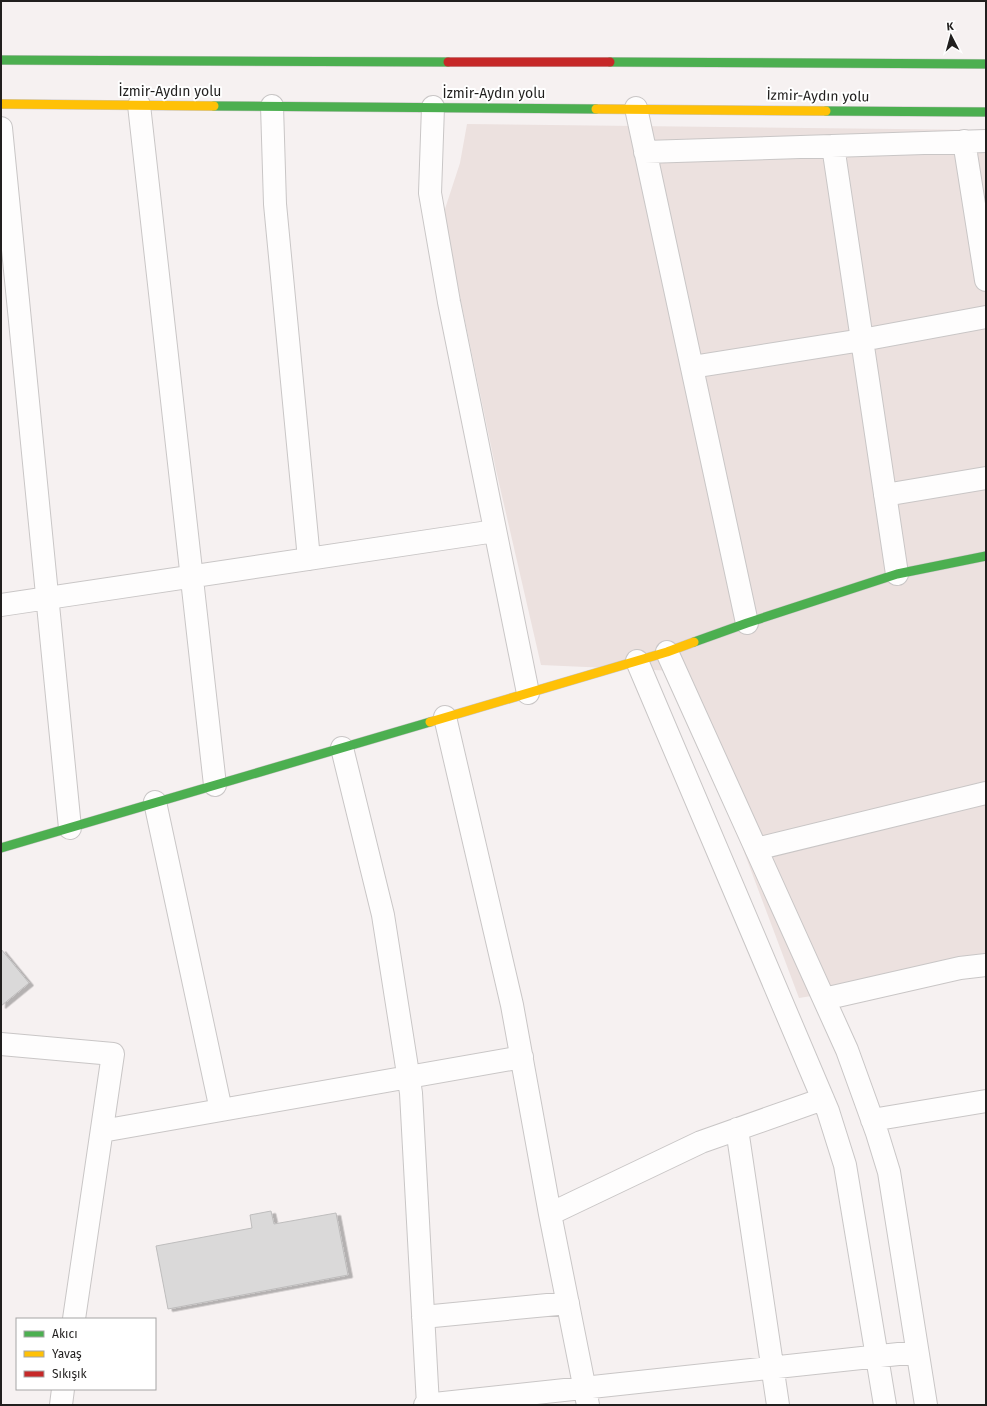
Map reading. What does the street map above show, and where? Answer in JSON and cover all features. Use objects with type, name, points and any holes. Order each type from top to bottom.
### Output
[{"type":"main road","points":[[1,60],[986,64]]},
{"type":"main road","name":"İzmir-Aydın yolu","points":[[1,104],[986,112]]},
{"type":"main road","points":[[1,848],[667,652],[747,623],[897,574],[986,556]]},
{"type":"street","points":[[139,105],[215,785]]},
{"type":"street","points":[[272,106],[275,204],[309,559]]},
{"type":"street","points":[[433,107],[430,193],[449,302],[528,693]]},
{"type":"street","points":[[636,108],[747,623]]},
{"type":"street","points":[[1,128],[70,828]]},
{"type":"street","points":[[964,141],[986,280]]},
{"type":"street","points":[[645,152],[986,141]]},
{"type":"street","points":[[833,146],[897,574]]},
{"type":"street","points":[[692,367],[862,340],[986,317]]},
{"type":"street","points":[[886,495],[986,478]]},
{"type":"street","points":[[1,605],[495,531]]},
{"type":"street","points":[[667,652],[847,1050],[872,1120],[889,1172],[926,1405]]},
{"type":"street","points":[[637,661],[823,1099],[845,1164],[885,1405]]},
{"type":"street","points":[[445,717],[512,1005],[550,1214],[586,1396]]},
{"type":"street","points":[[342,748],[382,915],[411,1093],[427,1405],[586,1396],[772,1368],[917,1352]]},
{"type":"street","points":[[756,849],[986,793]]},
{"type":"street","points":[[155,802],[221,1110]]},
{"type":"street","points":[[824,999],[960,968],[986,965]]},
{"type":"street","points":[[1,1044],[113,1054],[74,1318]]},
{"type":"street","points":[[102,1132],[522,1057]]},
{"type":"street","points":[[550,1214],[701,1142],[823,1099]]},
{"type":"street","points":[[872,1120],[986,1101]]},
{"type":"street","points":[[737,1129],[778,1405]]},
{"type":"street","points":[[423,1317],[568,1303]]},
{"type":"street","points":[[61,1405],[63,1390]]},
{"type":"shaded area","points":[[467,124],[986,130],[986,968],[799,998],[676,671],[541,665],[496,470],[443,215],[460,163]]},
{"type":"building","points":[[1,949],[29,983],[1,1006]]},
{"type":"building","points":[[271,1211],[274,1224],[336,1213],[348,1275],[168,1309],[156,1246],[252,1228],[250,1215]]},
{"type":"traffic: fast","points":[[1,60],[448,62]]},
{"type":"traffic: fast","points":[[610,62],[986,64]]},
{"type":"traffic: fast","points":[[214,106],[596,109]]},
{"type":"traffic: fast","points":[[826,111],[986,112]]},
{"type":"traffic: fast","points":[[694,642],[897,574],[986,556]]},
{"type":"traffic: fast","points":[[1,848],[430,722]]},
{"type":"traffic: slow","points":[[1,104],[214,106]]},
{"type":"traffic: slow","points":[[596,109],[826,111]]},
{"type":"traffic: slow","points":[[430,722],[667,652],[694,642]]},
{"type":"traffic: jam","points":[[448,62],[610,62]]}]
